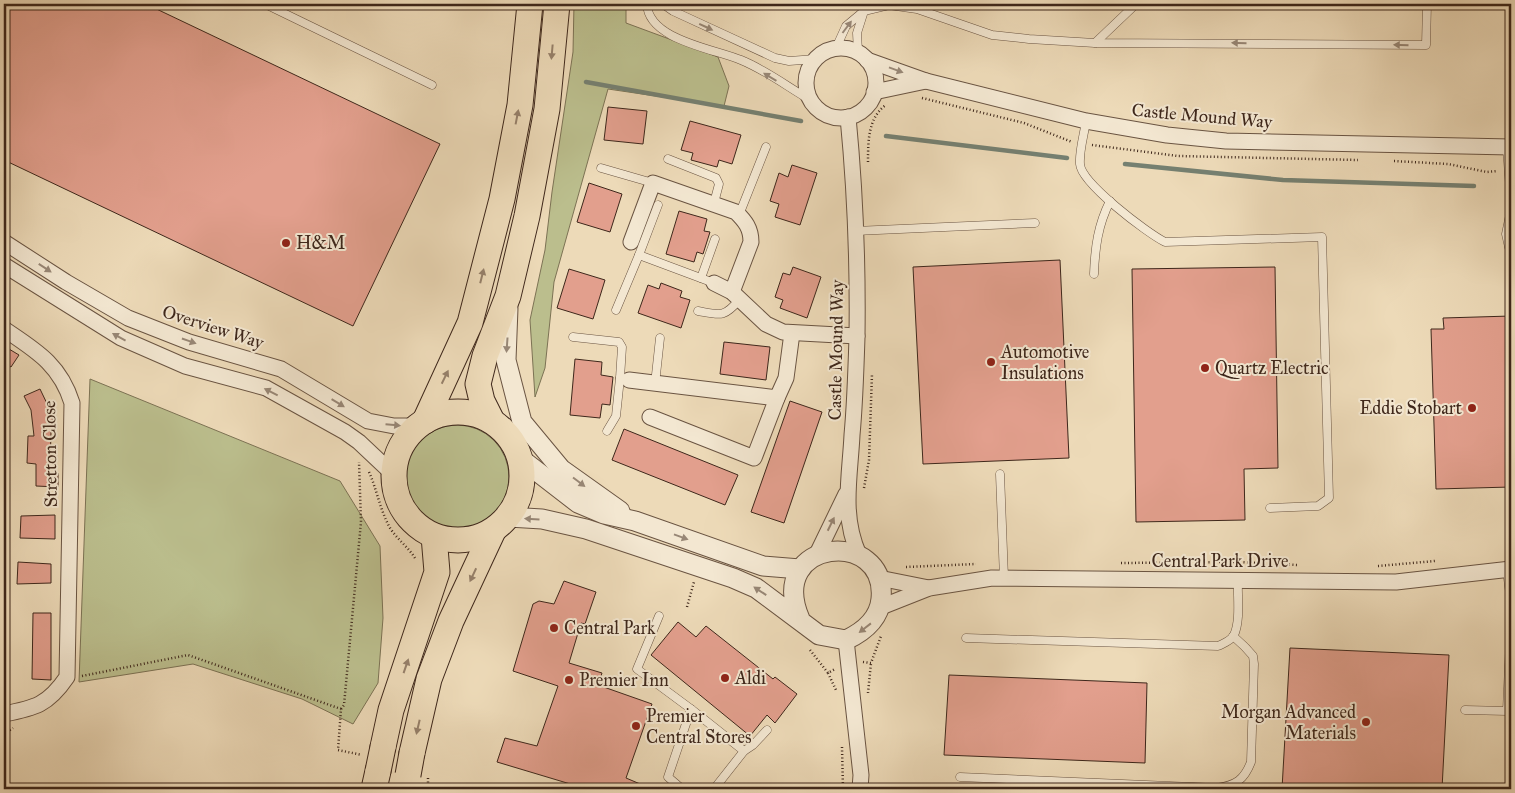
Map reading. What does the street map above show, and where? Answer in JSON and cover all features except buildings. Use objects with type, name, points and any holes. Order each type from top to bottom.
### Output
[{"type":"highway","points":[[421,424],[470,323],[499,209],[520,106],[530,4]]},
{"type":"highway","points":[[492,421],[482,401],[478,384],[485,356],[508,296],[527,216],[547,109],[557,4]]},
{"type":"highway","points":[[408,772],[429,679],[451,621],[501,524],[519,500],[522,486],[521,459],[515,444],[505,431],[492,421],[476,414],[458,412],[441,414],[421,424],[405,440],[397,457],[394,475],[396,495],[405,512],[418,526],[434,536],[454,541],[474,539],[501,524]]},
{"type":"highway","points":[[374,765],[436,572],[434,536]]},
{"type":"street","points":[[836,48],[848,48],[863,56],[874,75],[874,92],[862,110],[848,117],[827,114],[812,101],[807,91],[806,79],[809,68],[816,59],[825,52],[836,48]]},
{"type":"street","name":"Castle Mound Way","points":[[863,56],[926,81],[1086,121],[1167,135],[1226,141],[1509,147]]},
{"type":"street","name":"Castle Mound Way","points":[[874,92],[926,81]]},
{"type":"street","name":"Castle Mound Way","points":[[848,117],[855,231],[857,336],[852,436],[846,494],[852,541],[859,555]]},
{"type":"street","points":[[631,242],[653,183],[714,203],[739,215],[751,233],[751,242],[736,296]]},
{"type":"street","name":"Overview Way","points":[[4,242],[66,282],[128,318],[189,342],[281,369],[368,421],[394,426],[421,424]]},
{"type":"street","points":[[4,265],[120,338],[185,366],[266,388],[359,442],[394,475]]},
{"type":"street","points":[[708,280],[736,296],[766,324],[783,332],[857,336]]},
{"type":"street","points":[[508,296],[506,360],[522,422],[561,469],[635,521]]},
{"type":"street","name":"Stretton Close","points":[[4,329],[40,354],[56,369],[67,387],[72,403],[67,678],[56,693],[37,707],[4,714]]},
{"type":"street","points":[[650,417],[754,458],[786,378],[792,333]]},
{"type":"street","points":[[624,379],[777,398]]},
{"type":"street","points":[[521,459],[578,504],[604,514],[635,521],[763,566],[800,569]]},
{"type":"street","name":"Castle Mound Way","points":[[817,554],[846,494]]},
{"type":"street","points":[[501,524],[542,520],[586,529],[733,578],[756,588],[800,619],[819,636],[846,640],[872,622],[880,606],[882,590],[886,579],[859,555],[834,549],[817,554],[800,569],[794,580],[793,604],[800,619]]},
{"type":"street","name":"Central Park Drive","points":[[880,606],[929,588],[992,578],[1003,571],[1396,582],[1509,570]]},
{"type":"street","name":"Central Park Drive","points":[[886,579],[929,588]]},
{"type":"street","points":[[846,640],[850,661],[861,775],[860,789]]},
{"type":"lane","points":[[265,4],[432,86]]},
{"type":"lane","points":[[647,4],[651,19],[660,29],[693,44],[742,60],[812,101]]},
{"type":"lane","points":[[663,4],[673,11],[775,58],[790,61],[816,59]]},
{"type":"lane","points":[[1095,43],[1136,4]]},
{"type":"lane","points":[[836,48],[846,26],[864,11],[889,5],[917,9],[992,36],[1095,43],[1426,45],[1427,4]]},
{"type":"lane","points":[[863,56],[857,33],[864,11]]},
{"type":"lane","points":[[1086,121],[1080,165],[1090,183],[1150,235],[1165,242],[1322,237],[1329,498],[1318,506],[1270,508]]},
{"type":"lane","points":[[739,215],[766,147]]},
{"type":"lane","points":[[1509,147],[1511,202]]},
{"type":"lane","points":[[668,159],[716,178],[719,184],[714,203]]},
{"type":"lane","points":[[601,168],[653,183]]},
{"type":"lane","points":[[1094,274],[1096,241],[1100,220],[1110,201]]},
{"type":"lane","points":[[616,310],[658,205]]},
{"type":"lane","points":[[1511,210],[1506,234],[1511,256]]},
{"type":"lane","points":[[855,231],[1035,223]]},
{"type":"lane","points":[[638,256],[708,280],[715,239]]},
{"type":"lane","points":[[698,311],[720,315],[728,313],[736,296]]},
{"type":"lane","points":[[573,337],[619,342],[622,347],[624,379],[616,416],[607,431]]},
{"type":"lane","points":[[655,384],[660,338]]},
{"type":"lane","points":[[1000,474],[1003,571]]},
{"type":"lane","points":[[1509,570],[1511,603]]},
{"type":"lane","points":[[966,638],[1218,646],[1228,642],[1233,636],[1236,626],[1238,579]]},
{"type":"lane","points":[[659,616],[637,669],[744,751]]},
{"type":"lane","points":[[1465,710],[1507,711],[1511,620]]},
{"type":"lane","points":[[960,777],[1217,788],[1230,786],[1241,781],[1251,762],[1255,676],[1253,656],[1233,636]]},
{"type":"lane","points":[[682,789],[668,776],[691,709]]},
{"type":"lane","points":[[714,789],[744,751],[754,745],[767,730]]},
{"type":"path","points":[[919,98],[1024,123],[1065,141],[1083,144],[1178,156],[1360,160]]},
{"type":"path","points":[[868,164],[870,128],[879,110],[887,105]]},
{"type":"path","points":[[1389,160],[1448,164],[1487,172],[1509,170]]},
{"type":"path","points":[[863,494],[869,460],[872,372]]},
{"type":"path","points":[[374,765],[338,750],[361,522],[358,461],[370,473],[378,500],[391,529],[408,546],[416,560]]},
{"type":"path","points":[[1376,566],[1441,561]]},
{"type":"path","points":[[1112,563],[1238,562],[1303,565]]},
{"type":"path","points":[[886,579],[895,567],[1003,571]]},
{"type":"path","points":[[686,578],[702,583]]},
{"type":"path","points":[[687,607],[695,580]]},
{"type":"path","points":[[828,673],[850,661],[871,663],[883,633]]},
{"type":"path","points":[[807,646],[828,673],[838,695]]},
{"type":"path","points":[[76,678],[89,673],[188,655],[342,709]]},
{"type":"path","points":[[4,734],[19,725]]},
{"type":"path","points":[[841,740],[844,789]]},
{"type":"green space","points":[[574,4],[626,4],[626,23],[718,57],[729,86],[724,106],[608,89],[554,282],[545,368],[535,397],[530,320],[545,250],[573,52]]},
{"type":"green space","points":[[90,379],[340,481],[380,546],[383,618],[378,683],[353,724],[302,699],[193,664],[79,682]]},
{"type":"green space","points":[[457,425],[477,429],[486,433],[494,440],[501,448],[505,457],[509,477],[505,497],[501,506],[494,514],[486,521],[477,525],[457,529],[437,525],[428,521],[420,514],[413,506],[409,497],[405,477],[409,457],[413,448],[420,440],[428,433],[437,429]]},
{"type":"waterway","points":[[586,82],[801,121]]},
{"type":"waterway","points":[[886,136],[1067,158]]},
{"type":"waterway","points":[[1125,164],[1283,180],[1474,186]]},
{"type":"place","name":"H&M","points":[[286,243]]},
{"type":"place","name":"Automotive Insulations","points":[[991,362]]},
{"type":"place","name":"Quartz Electric","points":[[1205,368]]},
{"type":"place","name":"Eddie Stobart","points":[[1472,408]]},
{"type":"place","name":"Central Park","points":[[554,628]]},
{"type":"place","name":"Aldi","points":[[725,678]]},
{"type":"place","name":"Premier Inn","points":[[569,680]]},
{"type":"place","name":"Morgan Advanced Materials","points":[[1366,722]]},
{"type":"place","name":"Premier Central Stores","points":[[636,726]]}]
